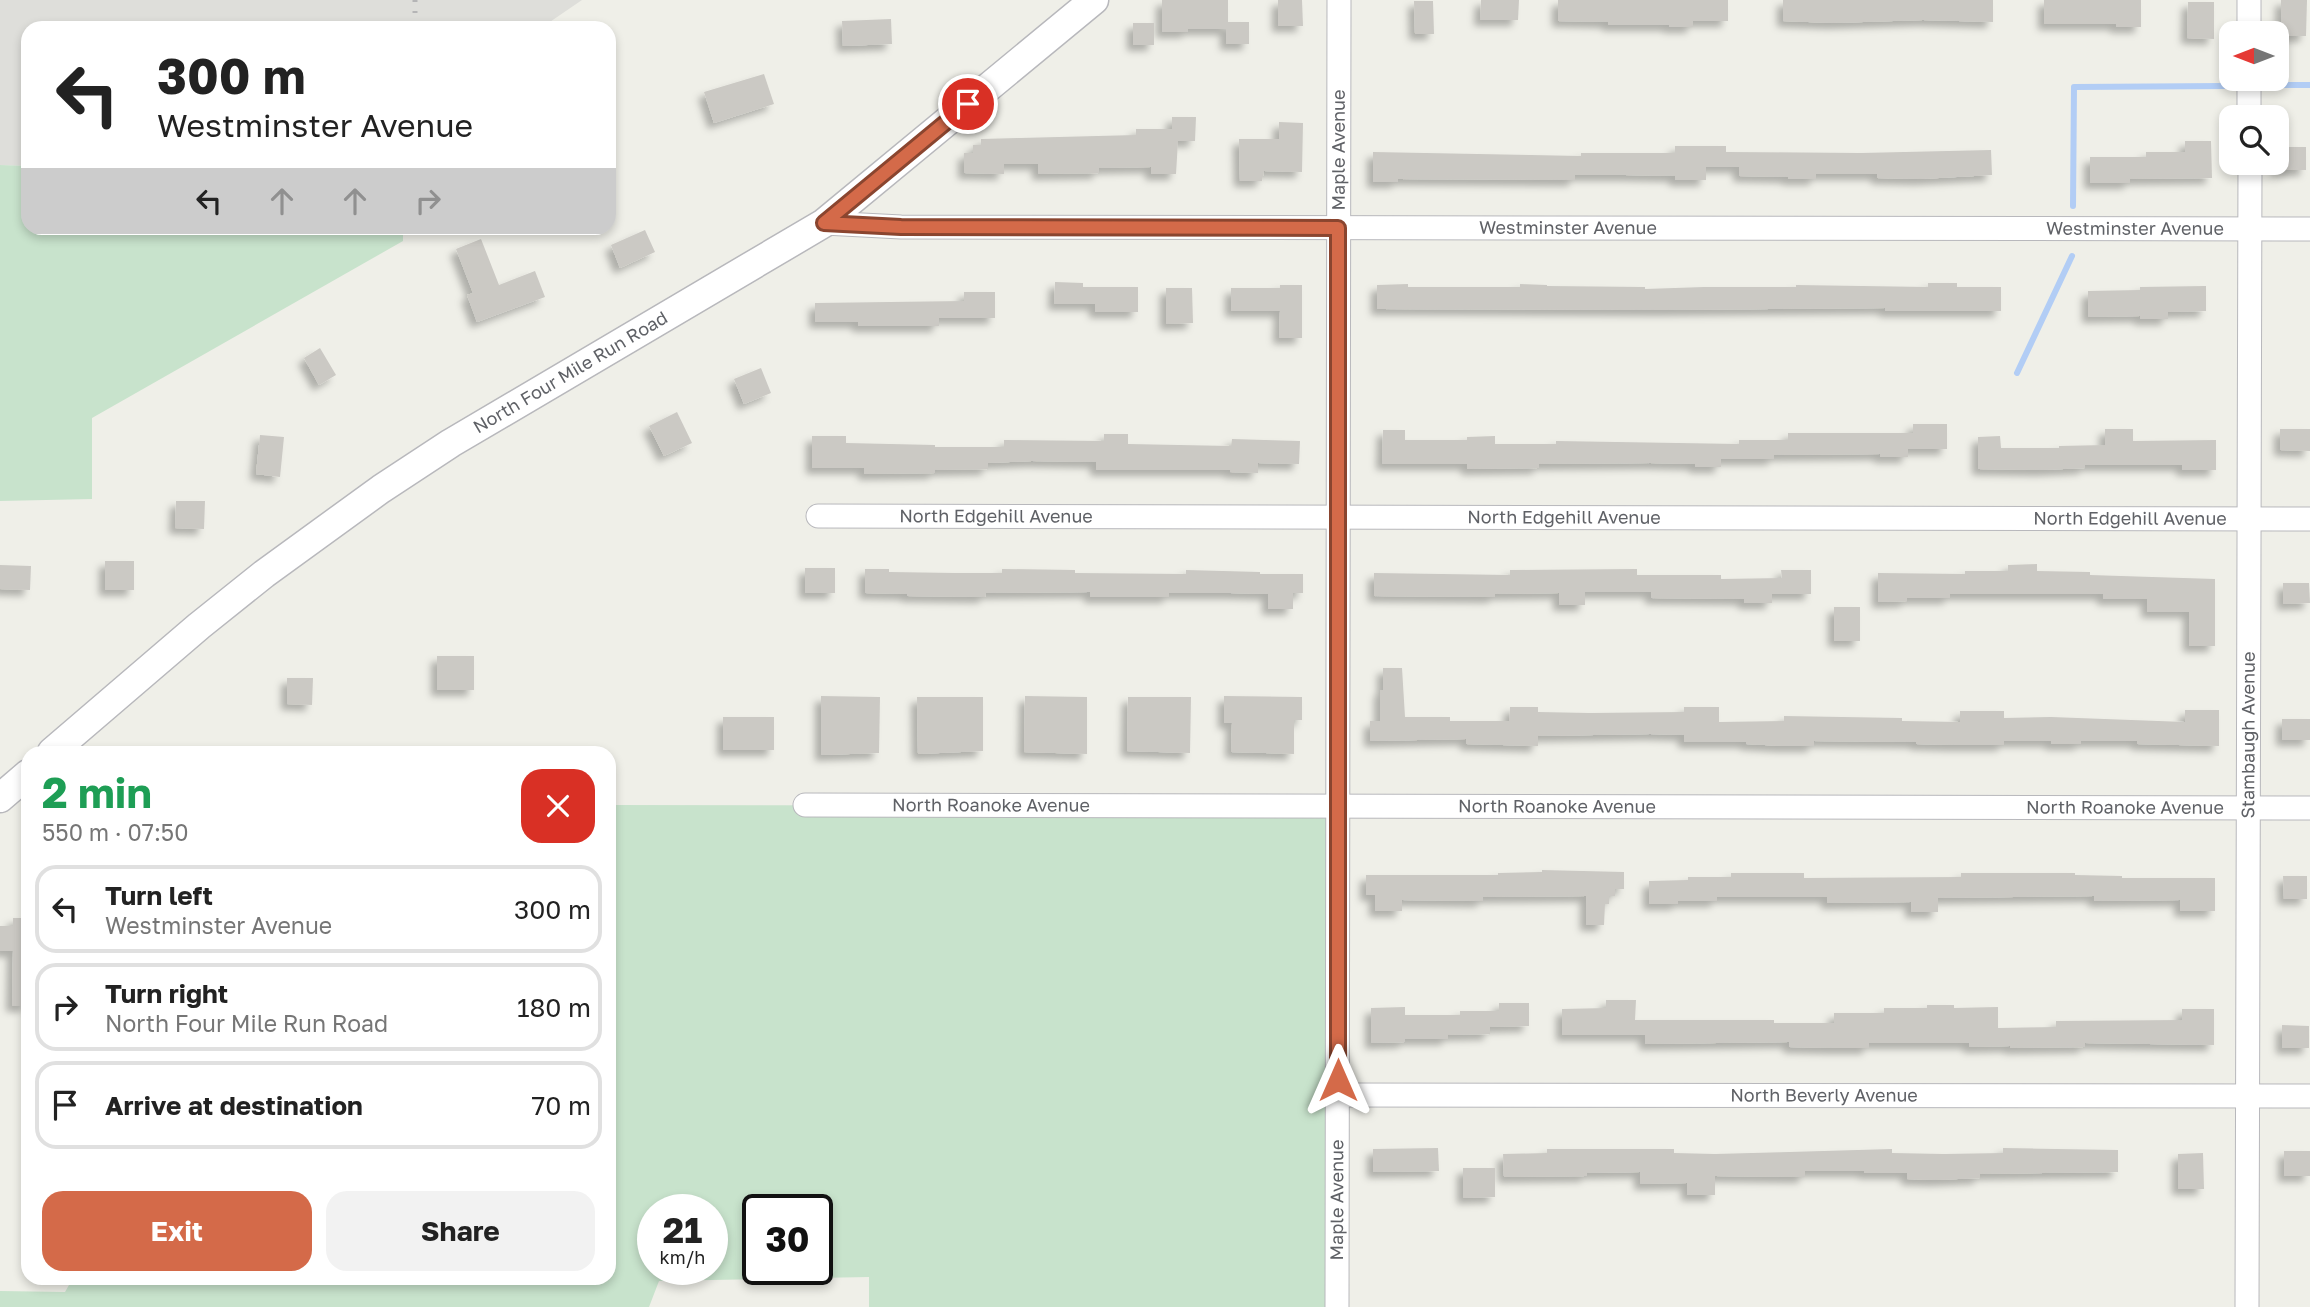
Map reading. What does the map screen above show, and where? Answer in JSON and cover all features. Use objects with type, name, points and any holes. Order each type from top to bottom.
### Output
[{"type":"street","name":"North Four Mile Run Road","points":[[59,746],[264,574],[381,489],[451,443],[824,223],[1094,0]]},
{"type":"street","name":"Maple Avenue","points":[[1337,1307],[1339,0]]},
{"type":"street","points":[[2249,0],[2249,21]]},
{"type":"street","name":"Stambaugh Avenue","points":[[2248,1307],[2250,175]]},
{"type":"street","name":"Westminster Avenue","points":[[824,223],[901,227],[2310,229]]},
{"type":"street","name":"North Edgehill Avenue","points":[[818,516],[2310,519]]},
{"type":"street","points":[[0,798],[21,780]]},
{"type":"street","name":"North Roanoke Avenue","points":[[805,805],[2310,808]]},
{"type":"street","name":"North Beverly Avenue","points":[[1338,1095],[2310,1096]]},
{"type":"shaded area","points":[[0,0],[582,0],[551,21],[21,21],[21,166],[0,165]]},
{"type":"green space","points":[[0,165],[21,166],[21,235],[403,235],[403,241],[92,418],[92,499],[0,501]]},
{"type":"green space","points":[[616,805],[1338,806],[1337,1307],[869,1307],[869,1277],[833,1278],[833,1194],[742,1194],[742,1279],[728,1280],[728,1194],[637,1194],[637,1285],[657,1285],[649,1307],[0,1307],[0,1291],[65,1292],[69,1285],[616,1285]]},
{"type":"building","points":[[1162,0],[1228,0],[1228,22],[1249,22],[1249,44],[1226,44],[1226,29],[1162,32]]},
{"type":"building","points":[[1278,0],[1302,0],[1303,26],[1278,26]]},
{"type":"building","points":[[1481,0],[1519,0],[1518,20],[1480,20]]},
{"type":"building","points":[[1558,0],[1728,0],[1728,21],[1693,21],[1693,27],[1669,27],[1558,21]]},
{"type":"building","points":[[1783,0],[1993,0],[1993,22],[1783,21]]},
{"type":"building","points":[[2044,0],[2141,0],[2141,27],[2116,27],[2116,24],[2044,24]]},
{"type":"building","points":[[2281,0],[2307,0],[2306,36],[2289,36],[2289,21],[2281,21]]},
{"type":"building","points":[[1414,1],[1433,1],[1434,34],[1415,34]]},
{"type":"building","points":[[2188,2],[2214,2],[2214,39],[2187,38]]},
{"type":"building","points":[[891,19],[892,44],[843,46],[842,21]]},
{"type":"building","points":[[1133,23],[1154,23],[1154,45],[1133,45]]},
{"type":"building","points":[[764,74],[774,104],[714,123],[704,92]]},
{"type":"building","points":[[1172,117],[1196,117],[1195,141],[1178,141],[1176,174],[1151,174],[1151,167],[1099,168],[1099,173],[1038,174],[1038,164],[1004,164],[1004,174],[964,173],[964,153],[973,153],[973,145],[981,145],[981,139],[1136,135],[1136,129],[1172,129]]},
{"type":"building","points":[[1279,122],[1303,123],[1302,172],[1264,171],[1262,181],[1240,181],[1239,139],[1279,139]]},
{"type":"building","points":[[2185,141],[2211,141],[2212,178],[2130,179],[2130,183],[2090,183],[2090,157],[2146,157],[2146,152],[2185,152]]},
{"type":"building","points":[[1675,146],[1726,146],[1726,152],[1991,150],[1992,175],[1921,179],[1877,178],[1877,174],[1816,174],[1816,179],[1788,179],[1739,176],[1739,167],[1706,167],[1706,180],[1675,180],[1675,176],[1575,175],[1575,180],[1398,179],[1398,182],[1373,182],[1373,152],[1581,156],[1581,153],[1675,153]]},
{"type":"building","points":[[2289,147],[2306,147],[2306,170],[2289,170]]},
{"type":"building","points":[[645,230],[655,252],[620,268],[611,245]]},
{"type":"building","points":[[481,239],[499,285],[535,271],[545,297],[477,322],[467,295],[473,293],[456,249]]},
{"type":"building","points":[[1055,282],[1083,283],[1083,287],[1138,287],[1138,312],[1095,312],[1095,304],[1054,304]]},
{"type":"building","points":[[1928,283],[1957,283],[1957,287],[2001,287],[2001,311],[1885,311],[1885,308],[1377,309],[1377,285],[1520,287],[1520,284],[1645,289],[1796,285],[1928,287]]},
{"type":"building","points":[[1280,285],[1302,285],[1302,338],[1279,338],[1280,311],[1231,311],[1231,288],[1280,288]]},
{"type":"building","points":[[2206,286],[2206,311],[2168,312],[2168,319],[2140,319],[2140,316],[2088,317],[2088,291]]},
{"type":"building","points":[[1166,288],[1192,288],[1193,323],[1166,324]]},
{"type":"building","points":[[964,292],[995,292],[995,318],[939,318],[939,326],[858,326],[858,322],[815,322],[815,303],[964,301]]},
{"type":"building","points":[[320,348],[336,375],[319,385],[304,358]]},
{"type":"building","points":[[761,368],[771,393],[744,404],[734,379]]},
{"type":"building","points":[[677,412],[692,443],[664,456],[649,426]]},
{"type":"building","points":[[1913,424],[1947,424],[1947,449],[1908,449],[1908,457],[1880,457],[1880,454],[1774,455],[1774,459],[1721,459],[1721,467],[1650,463],[1539,464],[1539,468],[1467,469],[1467,464],[1382,464],[1383,430],[1405,430],[1405,440],[1467,440],[1467,437],[1495,436],[1495,444],[1556,444],[1556,441],[1739,444],[1739,440],[1788,440],[1788,433],[1913,433]]},
{"type":"building","points":[[2105,429],[2133,429],[2133,441],[2216,440],[2216,470],[2182,470],[2182,465],[2085,465],[2085,468],[2042,470],[1978,469],[1978,437],[2000,436],[2001,448],[2059,448],[2105,445]]},
{"type":"building","points":[[2280,429],[2310,429],[2310,451],[2280,450]]},
{"type":"building","points":[[1104,434],[1128,434],[1128,444],[1231,446],[1232,439],[1300,441],[1299,464],[1258,463],[1258,473],[1230,470],[1096,470],[1096,462],[1032,461],[988,463],[988,469],[935,470],[935,473],[864,474],[864,468],[812,468],[812,436],[846,436],[846,443],[1004,447],[1004,440],[1104,441]]},
{"type":"building","points":[[260,435],[284,437],[280,477],[256,474]]},
{"type":"building","points":[[176,501],[205,501],[204,529],[175,528]]},
{"type":"building","points":[[105,561],[134,561],[134,590],[105,590]]},
{"type":"building","points":[[2037,564],[2037,571],[2215,579],[2215,646],[2189,646],[2189,612],[2147,612],[2147,599],[2103,599],[2103,594],[1950,594],[1950,598],[1907,598],[1907,601],[1878,602],[1878,573],[1965,574],[1965,571],[2008,571],[2008,565]]},
{"type":"building","points":[[0,565],[31,566],[30,590],[0,589]]},
{"type":"building","points":[[805,568],[835,568],[835,593],[805,593]]},
{"type":"building","points":[[865,569],[956,573],[1002,573],[1002,569],[1075,570],[1075,573],[1186,574],[1186,570],[1303,574],[1303,593],[1293,593],[1293,609],[1268,609],[1268,594],[1169,593],[1169,597],[1090,597],[1090,592],[986,593],[985,597],[907,596],[865,593]]},
{"type":"building","points":[[1637,569],[1637,575],[1721,575],[1721,579],[1782,578],[1781,570],[1811,570],[1811,594],[1772,594],[1772,603],[1744,603],[1744,599],[1651,598],[1651,592],[1585,592],[1585,605],[1559,605],[1559,593],[1495,594],[1495,597],[1374,596],[1374,573],[1510,575],[1510,570]]},
{"type":"building","points":[[2283,583],[2309,583],[2310,603],[2283,604]]},
{"type":"building","points":[[1834,607],[1860,607],[1860,641],[1834,641]]},
{"type":"building","points":[[437,656],[474,656],[474,690],[437,690]]},
{"type":"building","points":[[1383,668],[1402,668],[1405,717],[1450,717],[1450,721],[1509,721],[1510,707],[1538,707],[1538,712],[1590,713],[1684,712],[1684,707],[1719,707],[1719,722],[1784,721],[1784,716],[1960,722],[1960,711],[2004,711],[2004,718],[2185,722],[2185,710],[2219,710],[2219,746],[2137,744],[2137,741],[2051,744],[2051,741],[2004,741],[2004,745],[1954,745],[1814,741],[1814,746],[1783,746],[1746,742],[1684,742],[1684,735],[1650,734],[1538,736],[1538,746],[1466,744],[1466,739],[1370,741],[1370,721],[1380,721]]},
{"type":"building","points":[[287,678],[313,678],[312,705],[287,704]]},
{"type":"building","points":[[821,696],[880,697],[879,753],[821,755]]},
{"type":"building","points":[[1025,696],[1087,697],[1087,754],[1024,752]]},
{"type":"building","points":[[1224,696],[1302,697],[1302,720],[1294,720],[1294,754],[1231,752],[1232,723],[1224,723]]},
{"type":"building","points":[[917,697],[983,697],[983,751],[918,754]]},
{"type":"building","points":[[1128,697],[1191,697],[1190,753],[1127,751]]},
{"type":"building","points":[[723,717],[774,717],[774,750],[723,750]]},
{"type":"building","points":[[2282,719],[2310,719],[2310,740],[2282,740]]},
{"type":"building","points":[[1542,870],[1624,872],[1624,889],[1615,889],[1615,896],[1609,896],[1609,904],[1605,904],[1604,925],[1586,925],[1586,896],[1483,897],[1483,901],[1402,900],[1402,911],[1375,911],[1375,895],[1366,895],[1366,875],[1498,875]]},
{"type":"building","points":[[1731,873],[1804,873],[1804,878],[1961,877],[1961,873],[2075,873],[2122,878],[2215,878],[2215,911],[2180,911],[2180,900],[2094,901],[2094,896],[1938,898],[1938,912],[1911,912],[1911,902],[1827,903],[1827,897],[1717,897],[1717,901],[1649,904],[1649,881],[1731,877]]},
{"type":"building","points":[[2283,876],[2307,876],[2307,899],[2284,899]]},
{"type":"building","points":[[13,918],[21,918],[21,1006],[12,1006],[13,951],[0,951],[0,926],[13,926]]},
{"type":"building","points":[[1606,1000],[1636,1000],[1635,1020],[1774,1020],[1774,1023],[1834,1023],[1834,1013],[1884,1013],[1884,1008],[1927,1008],[1927,1005],[1954,1005],[1954,1008],[1998,1007],[1998,1028],[2056,1027],[2056,1021],[2182,1020],[2182,1009],[2214,1009],[2214,1045],[2085,1043],[2085,1047],[2010,1048],[1969,1047],[1969,1043],[1869,1043],[1869,1048],[1834,1048],[1789,1047],[1789,1042],[1645,1044],[1645,1035],[1562,1035],[1562,1009],[1606,1008]]},
{"type":"building","points":[[1499,1003],[1529,1003],[1529,1026],[1490,1027],[1490,1034],[1448,1035],[1448,1039],[1405,1039],[1405,1042],[1371,1043],[1371,1008],[1405,1007],[1405,1015],[1460,1015],[1460,1011],[1499,1011]]},
{"type":"building","points":[[2282,1025],[2309,1026],[2309,1048],[2282,1048]]},
{"type":"building","points":[[1438,1148],[1439,1171],[1373,1172],[1373,1149]]},
{"type":"building","points":[[2003,1148],[2118,1150],[2118,1172],[1980,1174],[1980,1178],[1936,1180],[1907,1179],[1907,1173],[1805,1171],[1805,1177],[1715,1176],[1715,1195],[1687,1195],[1687,1183],[1640,1184],[1640,1172],[1504,1177],[1503,1154],[1547,1153],[1547,1149],[1674,1149],[1674,1153],[1715,1154],[1892,1149],[1892,1153],[1944,1154],[2003,1153]]},
{"type":"building","points":[[2284,1151],[2310,1151],[2310,1176],[2284,1176]]},
{"type":"building","points":[[2203,1153],[2204,1189],[2178,1189],[2178,1154]]},
{"type":"building","points":[[1463,1168],[1495,1168],[1495,1197],[1463,1198]]},
{"type":"waterway","points":[[2289,85],[2310,85]]},
{"type":"waterway","points":[[2073,206],[2074,87],[2219,86]]},
{"type":"waterway","points":[[2017,373],[2072,256]]},
{"type":"railway","points":[[415,0],[415,21]]},
{"type":"route","points":[[968,104],[824,223],[901,227],[1338,228],[1338,1080]]}]
